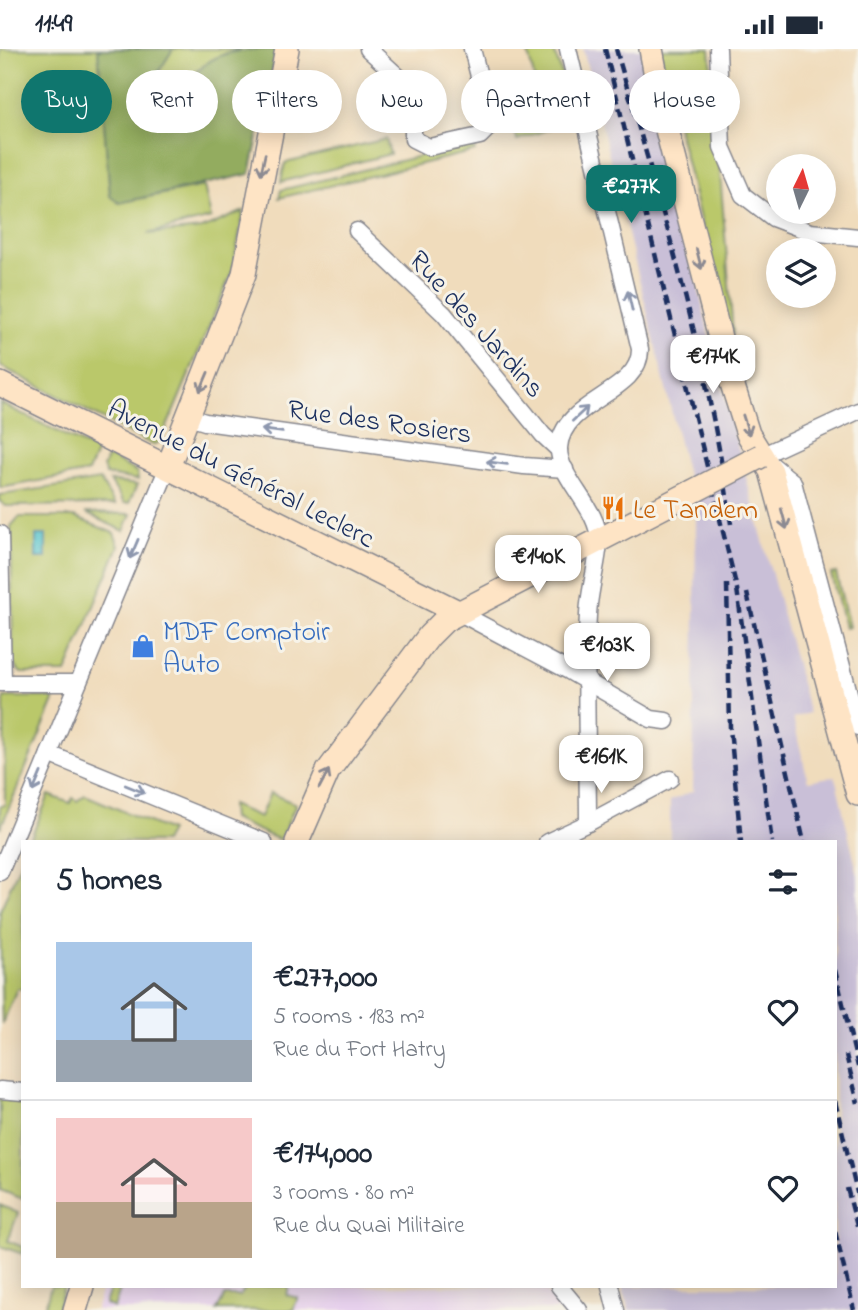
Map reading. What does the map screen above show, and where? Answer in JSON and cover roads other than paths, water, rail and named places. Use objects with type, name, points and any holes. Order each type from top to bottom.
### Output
[{"type":"street","points":[[0,872],[6,841],[49,754],[189,417],[244,274],[287,49]]},
{"type":"street","points":[[368,49],[403,81],[413,97],[413,139],[429,147],[480,136],[488,128],[490,118],[472,49]]},
{"type":"street","points":[[568,49],[618,250],[640,357],[624,380],[577,413],[564,431],[559,450],[565,469],[588,508],[599,540],[588,617],[589,823]]},
{"type":"street","points":[[651,49],[664,118],[730,377],[748,434],[771,471],[858,795]]},
{"type":"street","points":[[718,49],[722,147],[743,195],[773,218],[810,232],[858,237]]},
{"type":"street","name":"Rue des Jardins","points":[[357,231],[443,314],[543,435],[559,450]]},
{"type":"street","name":"Avenue du Général Leclerc","points":[[0,384],[458,613]]},
{"type":"street","points":[[298,840],[318,791],[341,753],[429,636],[445,620],[761,456],[858,411]]},
{"type":"street","name":"Rue des Rosiers","points":[[189,417],[205,422],[565,469]]},
{"type":"street","points":[[761,456],[793,482],[858,727]]},
{"type":"street","points":[[0,534],[2,683],[78,683]]},
{"type":"street","points":[[458,613],[588,682],[651,719],[666,722]]},
{"type":"street","points":[[49,754],[259,840]]},
{"type":"street","points":[[551,840],[670,779]]},
{"type":"street","points":[[0,1090],[21,1092]]},
{"type":"street","points":[[75,1310],[81,1288]]},
{"type":"street","points":[[561,1288],[579,1310]]},
{"type":"street","points":[[610,1288],[616,1310]]},
{"type":"water","points":[[36,535],[46,535],[46,558],[36,558]]},
{"type":"railway","points":[[605,49],[737,589],[772,840]]},
{"type":"railway","points":[[616,49],[697,344],[722,463],[731,524]]},
{"type":"railway","points":[[727,584],[730,728],[741,840]]},
{"type":"railway","points":[[747,593],[804,840]]},
{"type":"railway","points":[[837,978],[858,1067]]},
{"type":"railway","points":[[846,1055],[858,1103]]},
{"type":"railway","points":[[837,1109],[858,1197]]},
{"type":"railway","points":[[847,1188],[858,1230]]},
{"type":"railway","points":[[837,1239],[854,1310]]},
{"type":"place","name":"Le Tandem","points":[[613,508]]},
{"type":"place","name":"MDF Comptoir Auto","points":[[143,646]]}]
